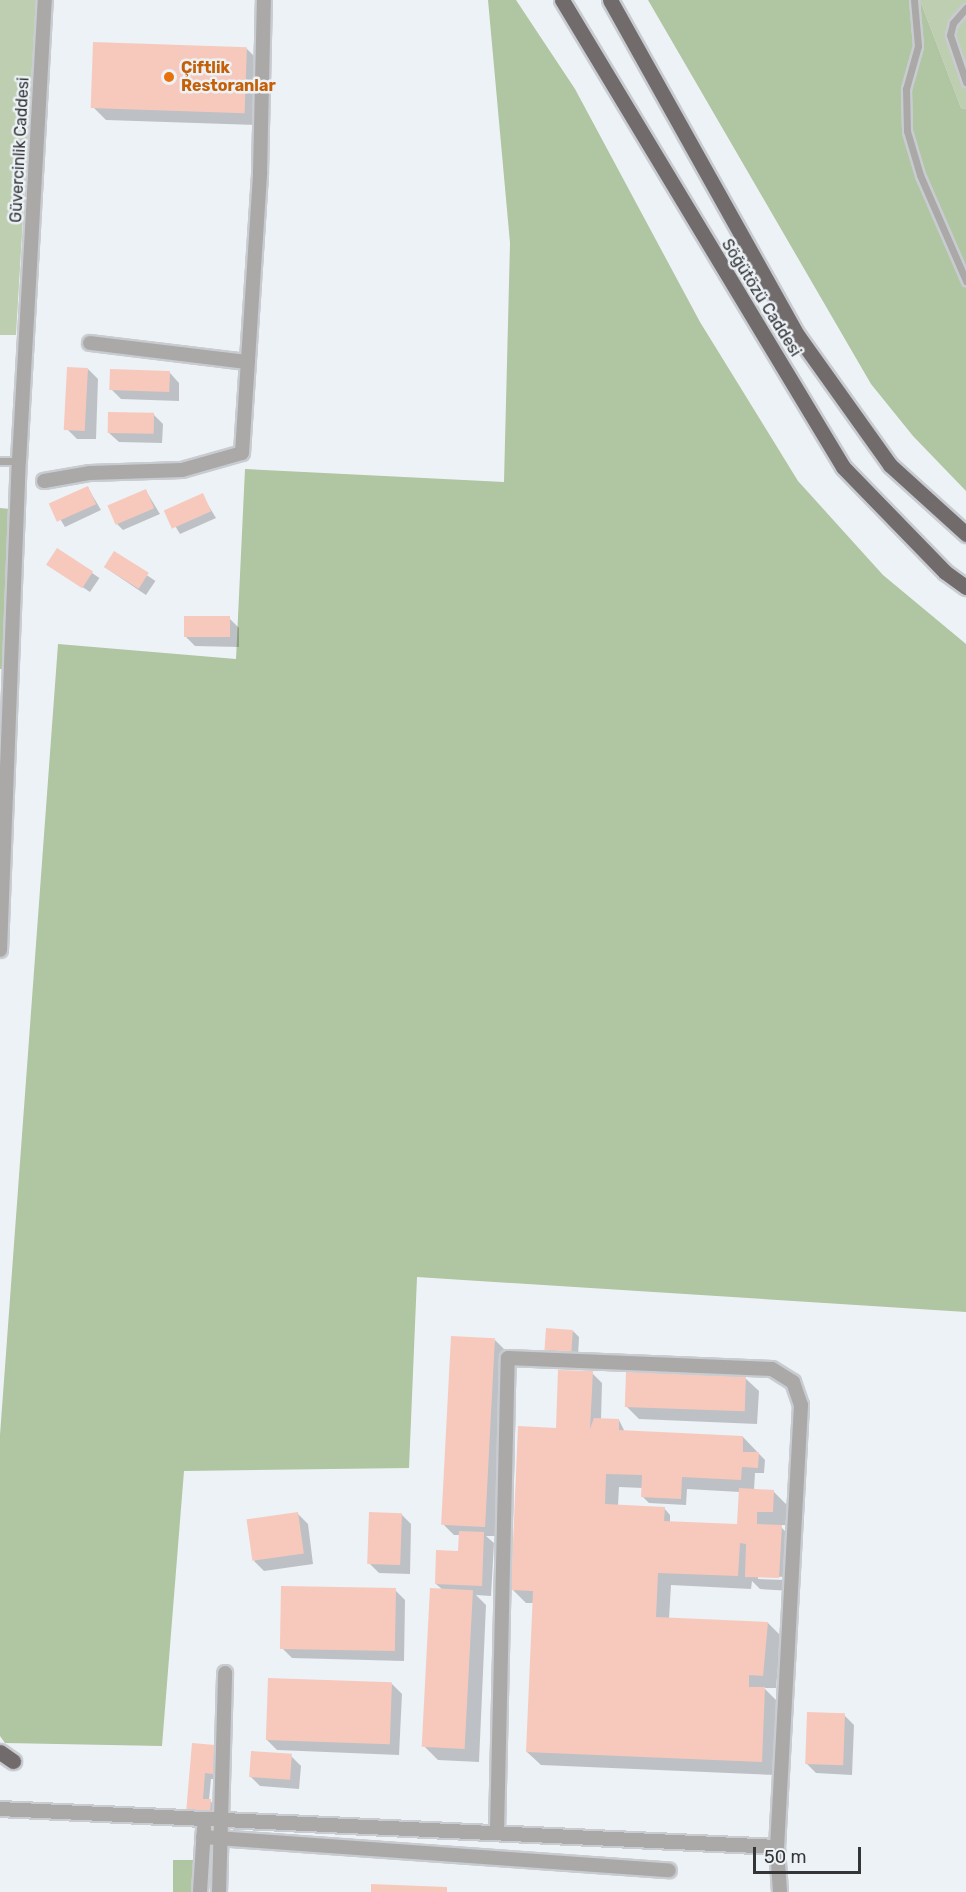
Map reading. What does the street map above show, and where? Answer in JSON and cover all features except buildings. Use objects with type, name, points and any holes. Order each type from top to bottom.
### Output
[{"type":"main road","name":"Söğütözü Caddesi","points":[[562,0],[843,467],[945,572],[966,587]]},
{"type":"main road","name":"Söğütözü Caddesi","points":[[610,0],[798,336],[890,465],[966,534]]},
{"type":"main road","points":[[0,1752],[13,1761]]},
{"type":"street","name":"Güvercinlik Caddesi","points":[[0,950],[19,462],[45,0]]},
{"type":"street","points":[[44,481],[90,473],[182,470],[232,459],[242,453],[260,172],[264,0]]},
{"type":"street","points":[[90,343],[248,362]]},
{"type":"street","points":[[498,1831],[508,1358],[772,1369],[793,1382],[801,1405],[777,1847],[780,1892]]},
{"type":"street","points":[[219,1892],[225,1673]]},
{"type":"street","points":[[0,1809],[498,1831],[777,1847]]},
{"type":"street","points":[[200,1892],[204,1819]]},
{"type":"street","points":[[203,1837],[669,1870]]},
{"type":"lane","points":[[914,0],[918,46],[905,96],[907,131],[920,175],[966,281]]},
{"type":"lane","points":[[966,8],[953,23],[950,35],[966,80]]},
{"type":"lane","points":[[0,461],[19,462]]},
{"type":"green space","points":[[0,0],[36,0],[16,335],[0,335]]},
{"type":"green space","points":[[488,0],[516,0],[575,89],[700,322],[798,481],[883,575],[966,644],[966,1312],[417,1277],[409,1468],[184,1471],[162,1746],[5,1743],[0,1736],[0,1435],[58,644],[236,659],[245,469],[504,482],[510,243]]},
{"type":"green space","points":[[648,0],[920,0],[961,108],[966,109],[966,491],[913,436],[871,384]]},
{"type":"green space","points":[[920,0],[966,0],[966,109],[961,108]]},
{"type":"green space","points":[[0,508],[10,509],[3,669],[0,669]]},
{"type":"green space","points":[[173,1860],[195,1860],[195,1892],[173,1892]]},
{"type":"place","name":"Çiftlik Restoranlar","points":[[169,77]]}]
